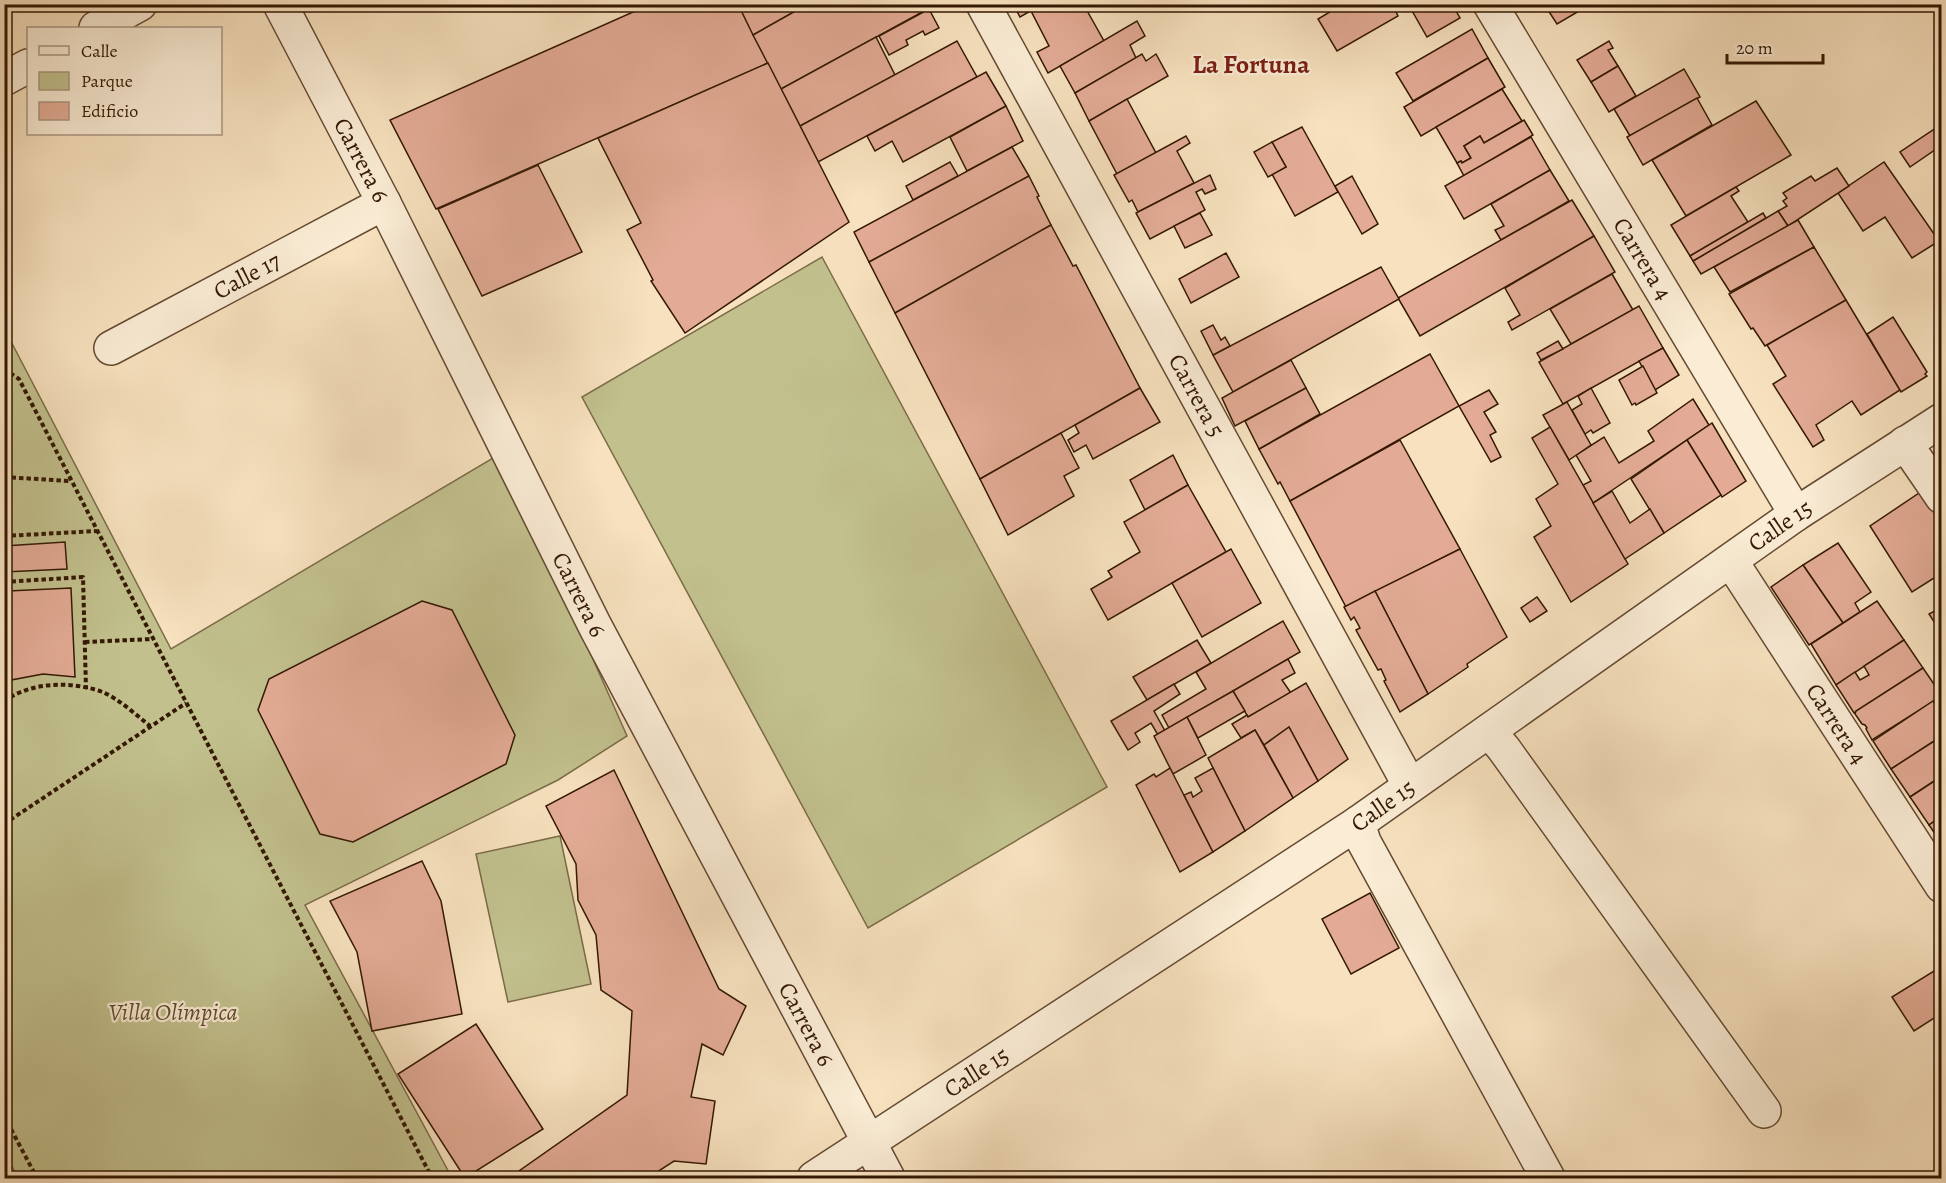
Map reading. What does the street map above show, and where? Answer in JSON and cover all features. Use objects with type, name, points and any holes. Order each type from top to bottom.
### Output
[{"type":"street","points":[[98,27],[140,4]]},
{"type":"street","name":"Carrera 6","points":[[280,4],[384,203],[595,626],[888,1179]]},
{"type":"street","name":"Carrera 5","points":[[983,4],[1410,786]]},
{"type":"street","name":"Carrera 4","points":[[1490,4],[1796,514]]},
{"type":"street","points":[[4,79],[27,67]]},
{"type":"street","name":"Calle 17","points":[[111,348],[384,203]]},
{"type":"street","name":"Calle 15","points":[[814,1179],[1358,823],[1796,514],[1941,420]]},
{"type":"street","points":[[1905,443],[1941,497]]},
{"type":"street","name":"Carrera 4","points":[[1731,561],[1941,886]]},
{"type":"street","points":[[1489,731],[1764,1111]]},
{"type":"street","points":[[1358,823],[1364,842],[1548,1179]]},
{"type":"path","points":[[4,369],[19,380],[432,1179]]},
{"type":"path","points":[[4,477],[71,481]]},
{"type":"path","points":[[4,536],[97,531]]},
{"type":"path","points":[[4,582],[83,577],[86,689]]},
{"type":"path","points":[[85,642],[153,639]]},
{"type":"path","points":[[4,701],[17,692],[35,686],[69,685],[101,692],[128,708],[150,726]]},
{"type":"path","points":[[4,824],[186,703]]},
{"type":"path","points":[[4,1116],[37,1179]]},
{"type":"green space","points":[[822,257],[1107,787],[868,928],[582,397]]},
{"type":"green space","name":"Villa Olímpica","points":[[4,328],[171,649],[493,458],[581,632],[627,736],[558,780],[305,905],[452,1178],[18,1178],[4,1151]]},
{"type":"green space","points":[[560,836],[591,984],[508,1002],[476,854]]},
{"type":"building","points":[[651,4],[738,4],[768,63],[436,209],[390,120]]},
{"type":"building","points":[[738,4],[808,4],[753,35]]},
{"type":"building","points":[[808,4],[937,4],[781,89],[753,35]]},
{"type":"building","points":[[1013,4],[1043,4],[1020,17]]},
{"type":"building","points":[[1043,4],[1089,4],[1085,7],[1104,41],[1048,73],[1037,52],[1049,46],[1031,11]]},
{"type":"building","points":[[1343,4],[1386,4],[1389,9],[1393,6],[1398,16],[1337,51],[1318,19]]},
{"type":"building","points":[[1419,4],[1452,4],[1460,18],[1427,37],[1411,9]]},
{"type":"building","points":[[1544,4],[1591,4],[1557,24]]},
{"type":"building","points":[[929,9],[939,28],[925,35],[923,31],[906,40],[908,45],[889,55],[879,36]]},
{"type":"building","points":[[1137,21],[1145,36],[1130,45],[1136,58],[1075,93],[1060,66]]},
{"type":"building","points":[[1472,29],[1488,58],[1413,101],[1396,73]]},
{"type":"building","points":[[876,37],[895,75],[800,126],[781,89]]},
{"type":"building","points":[[957,41],[977,77],[818,162],[800,126]]},
{"type":"building","points":[[1609,41],[1613,48],[1608,50],[1618,66],[1591,82],[1577,60]]},
{"type":"building","points":[[1142,54],[1146,61],[1156,54],[1168,76],[1089,121],[1075,93]]},
{"type":"building","points":[[1488,58],[1505,87],[1421,136],[1404,107]]},
{"type":"building","points":[[768,63],[849,222],[685,333],[651,281],[653,280],[627,230],[641,223],[598,138]]},
{"type":"building","points":[[1618,66],[1636,96],[1609,112],[1591,82]]},
{"type":"building","points":[[1684,69],[1700,97],[1630,136],[1614,109]]},
{"type":"building","points":[[986,72],[1006,106],[903,162],[892,141],[875,151],[867,136]]},
{"type":"building","points":[[1502,89],[1522,121],[1484,143],[1480,136],[1464,146],[1471,158],[1457,163],[1436,127]]},
{"type":"building","points":[[1697,98],[1712,125],[1643,165],[1627,137]]},
{"type":"building","points":[[1127,99],[1156,153],[1117,174],[1089,121]]},
{"type":"building","points":[[1756,101],[1791,155],[1686,216],[1652,160]]},
{"type":"building","points":[[1006,106],[1023,141],[967,171],[950,137]]},
{"type":"building","points":[[1524,120],[1533,135],[1464,176],[1457,163],[1471,158],[1464,146],[1480,136],[1484,143]]},
{"type":"building","points":[[1942,124],[1942,137],[1935,141],[1939,147],[1910,167],[1900,152]]},
{"type":"building","points":[[1302,127],[1338,192],[1295,216],[1272,174],[1286,167],[1272,142]]},
{"type":"building","points":[[1186,136],[1190,143],[1177,151],[1194,183],[1138,212],[1132,200],[1129,202],[1114,175]]},
{"type":"building","points":[[1531,137],[1550,170],[1464,219],[1445,186]]},
{"type":"building","points":[[1272,142],[1286,167],[1268,177],[1254,152]]},
{"type":"building","points":[[1012,147],[1029,176],[869,262],[854,232]]},
{"type":"building","points":[[950,162],[958,176],[913,200],[906,186]]},
{"type":"building","points":[[1884,162],[1939,241],[1912,258],[1885,217],[1863,231],[1838,193]]},
{"type":"building","points":[[538,165],[582,252],[482,296],[438,209]]},
{"type":"building","points":[[1837,168],[1849,186],[1788,226],[1778,211],[1787,206],[1783,201],[1787,198],[1783,193],[1811,176],[1815,181]]},
{"type":"building","points":[[1550,170],[1569,201],[1501,240],[1495,230],[1504,226],[1491,204]]},
{"type":"building","points":[[1210,175],[1216,189],[1205,194],[1202,189],[1196,192],[1205,210],[1150,239],[1136,213]]},
{"type":"building","points":[[1029,176],[1051,225],[895,313],[869,262]]},
{"type":"building","points":[[1352,176],[1378,224],[1362,234],[1335,186]]},
{"type":"building","points":[[1736,187],[1739,191],[1731,196],[1748,222],[1690,256],[1671,225]]},
{"type":"building","points":[[1572,200],[1594,236],[1420,336],[1398,298]]},
{"type":"building","points":[[1778,211],[1788,226],[1701,274],[1693,261]]},
{"type":"building","points":[[1200,213],[1212,235],[1185,248],[1174,226]]},
{"type":"building","points":[[1763,213],[1766,218],[1693,261],[1690,256]]},
{"type":"building","points":[[1798,220],[1814,247],[1730,292],[1714,267]]},
{"type":"building","points":[[1051,225],[1073,266],[1076,265],[1140,388],[980,479],[895,313]]},
{"type":"building","points":[[1594,236],[1615,272],[1512,330],[1508,322],[1520,315],[1505,288]]},
{"type":"building","points":[[1814,247],[1846,300],[1765,346],[1753,328],[1751,329],[1729,294]]},
{"type":"building","points":[[1226,253],[1239,277],[1191,303],[1179,279]]},
{"type":"building","points":[[1381,267],[1399,299],[1233,392],[1213,355]]},
{"type":"building","points":[[1612,274],[1633,310],[1571,344],[1550,309]]},
{"type":"building","points":[[1846,300],[1900,390],[1861,415],[1852,401],[1816,425],[1824,440],[1813,447],[1773,384],[1786,376],[1767,345]]},
{"type":"building","points":[[1639,306],[1663,348],[1563,404],[1539,362]]},
{"type":"building","points":[[1893,317],[1927,372],[1925,374],[1927,376],[1901,392],[1867,334]]},
{"type":"building","points":[[1213,325],[1221,340],[1225,337],[1230,346],[1213,355],[1201,331]]},
{"type":"building","points":[[1558,341],[1563,349],[1541,360],[1537,353]]},
{"type":"building","points":[[1663,348],[1679,375],[1655,390],[1639,361]]},
{"type":"building","points":[[1430,354],[1459,406],[1290,501],[1259,449]]},
{"type":"building","points":[[1291,360],[1306,388],[1235,426],[1222,398]]},
{"type":"building","points":[[1643,366],[1657,393],[1632,405],[1619,380]]},
{"type":"building","points":[[1140,388],[1160,422],[1093,459],[1086,445],[1074,452],[1068,440],[1079,433],[1075,425]]},
{"type":"building","points":[[1306,388],[1320,414],[1259,449],[1245,421]]},
{"type":"building","points":[[1591,388],[1610,423],[1593,433],[1591,430],[1585,434],[1572,410],[1582,404],[1578,396]]},
{"type":"building","points":[[1489,390],[1498,404],[1484,412],[1496,432],[1490,435],[1501,457],[1491,462],[1459,406]]},
{"type":"building","points":[[1693,399],[1709,425],[1593,503],[1583,485],[1591,481],[1576,455],[1604,437],[1619,463],[1654,441],[1648,431]]},
{"type":"building","points":[[1567,402],[1591,445],[1569,460],[1543,415]]},
{"type":"building","points":[[1712,423],[1746,481],[1722,497],[1687,440]]},
{"type":"building","points":[[1550,427],[1628,564],[1571,602],[1534,537],[1551,526],[1536,499],[1558,484],[1532,438]]},
{"type":"building","points":[[1061,433],[1079,468],[1064,476],[1074,496],[1008,535],[980,479]]},
{"type":"building","points":[[1400,440],[1460,549],[1346,607],[1290,501]]},
{"type":"building","points":[[1687,440],[1721,495],[1664,533],[1631,479]]},
{"type":"building","points":[[1173,455],[1188,485],[1145,510],[1130,480]]},
{"type":"building","points":[[1188,485],[1226,552],[1108,620],[1091,589],[1112,577],[1108,571],[1140,552],[1124,522]]},
{"type":"building","points":[[1928,487],[1942,509],[1942,573],[1912,592],[1870,526]]},
{"type":"building","points":[[1612,491],[1630,523],[1650,509],[1664,533],[1625,559],[1593,503]]},
{"type":"building","points":[[65,542],[67,569],[4,572],[4,546]]},
{"type":"building","points":[[1838,543],[1871,592],[1855,603],[1860,612],[1843,623],[1803,565]]},
{"type":"building","points":[[1231,549],[1261,603],[1202,637],[1172,583]]},
{"type":"building","points":[[1460,549],[1507,637],[1428,694],[1375,591]]},
{"type":"building","points":[[1803,565],[1843,623],[1809,645],[1771,587]]},
{"type":"building","points":[[71,588],[75,677],[43,674],[11,680],[8,591]]},
{"type":"building","points":[[1375,591],[1428,694],[1400,712],[1384,681],[1386,680],[1381,669],[1378,670],[1356,630],[1360,628],[1354,617],[1351,620],[1344,607]]},
{"type":"building","points":[[1537,597],[1547,611],[1530,622],[1521,608]]},
{"type":"building","points":[[422,601],[452,610],[515,735],[506,764],[353,842],[320,834],[258,710],[269,679]]},
{"type":"building","points":[[1877,601],[1904,640],[1836,685],[1811,644]]},
{"type":"building","points":[[1942,607],[1942,634],[1929,614]]},
{"type":"building","points":[[1283,621],[1300,652],[1169,728],[1162,715],[1206,689],[1196,672]]},
{"type":"building","points":[[1197,640],[1211,663],[1147,700],[1133,677]]},
{"type":"building","points":[[1904,640],[1923,668],[1854,713],[1836,685],[1855,672],[1860,680],[1869,675],[1864,666]]},
{"type":"building","points":[[1288,659],[1295,673],[1282,680],[1291,693],[1248,717],[1233,691]]},
{"type":"building","points":[[1923,668],[1942,696],[1872,740],[1867,728],[1855,714],[1856,711]]},
{"type":"building","points":[[1306,683],[1348,759],[1318,781],[1289,727],[1264,745],[1255,730],[1241,738],[1232,724]]},
{"type":"building","points":[[1174,684],[1180,694],[1154,711],[1165,731],[1158,735],[1151,723],[1135,733],[1140,742],[1128,750],[1111,721]]},
{"type":"building","points":[[1233,691],[1245,711],[1198,738],[1187,717]]},
{"type":"building","points":[[1933,701],[1942,714],[1942,736],[1891,769],[1873,741]]},
{"type":"building","points":[[1187,717],[1206,755],[1173,774],[1154,736]]},
{"type":"building","points":[[1289,727],[1318,781],[1293,798],[1264,745]]},
{"type":"building","points":[[1255,730],[1293,798],[1245,831],[1208,758]]},
{"type":"building","points":[[1942,736],[1942,776],[1910,797],[1891,769]]},
{"type":"building","points":[[1170,768],[1213,852],[1180,872],[1136,785]]},
{"type":"building","points":[[1213,768],[1245,831],[1213,852],[1184,795],[1191,792],[1193,797],[1202,791],[1195,778]]},
{"type":"building","points":[[614,770],[719,989],[746,1006],[723,1055],[702,1044],[691,1097],[715,1101],[706,1164],[674,1161],[648,1178],[509,1178],[627,1095],[632,1011],[601,990],[596,935],[578,900],[576,864],[546,806]]},
{"type":"building","points":[[1942,776],[1942,816],[1929,825],[1910,797]]},
{"type":"building","points":[[1942,816],[1942,844],[1929,825]]},
{"type":"building","points":[[422,861],[441,901],[462,1014],[372,1031],[357,952],[330,901]]},
{"type":"building","points":[[1370,893],[1399,948],[1351,974],[1322,919]]},
{"type":"building","points":[[1942,966],[1942,1013],[1914,1031],[1892,997]]},
{"type":"building","points":[[476,1024],[543,1129],[465,1178],[398,1074]]},
{"type":"district","name":"La Fortuna","points":[[1251,64]]}]
